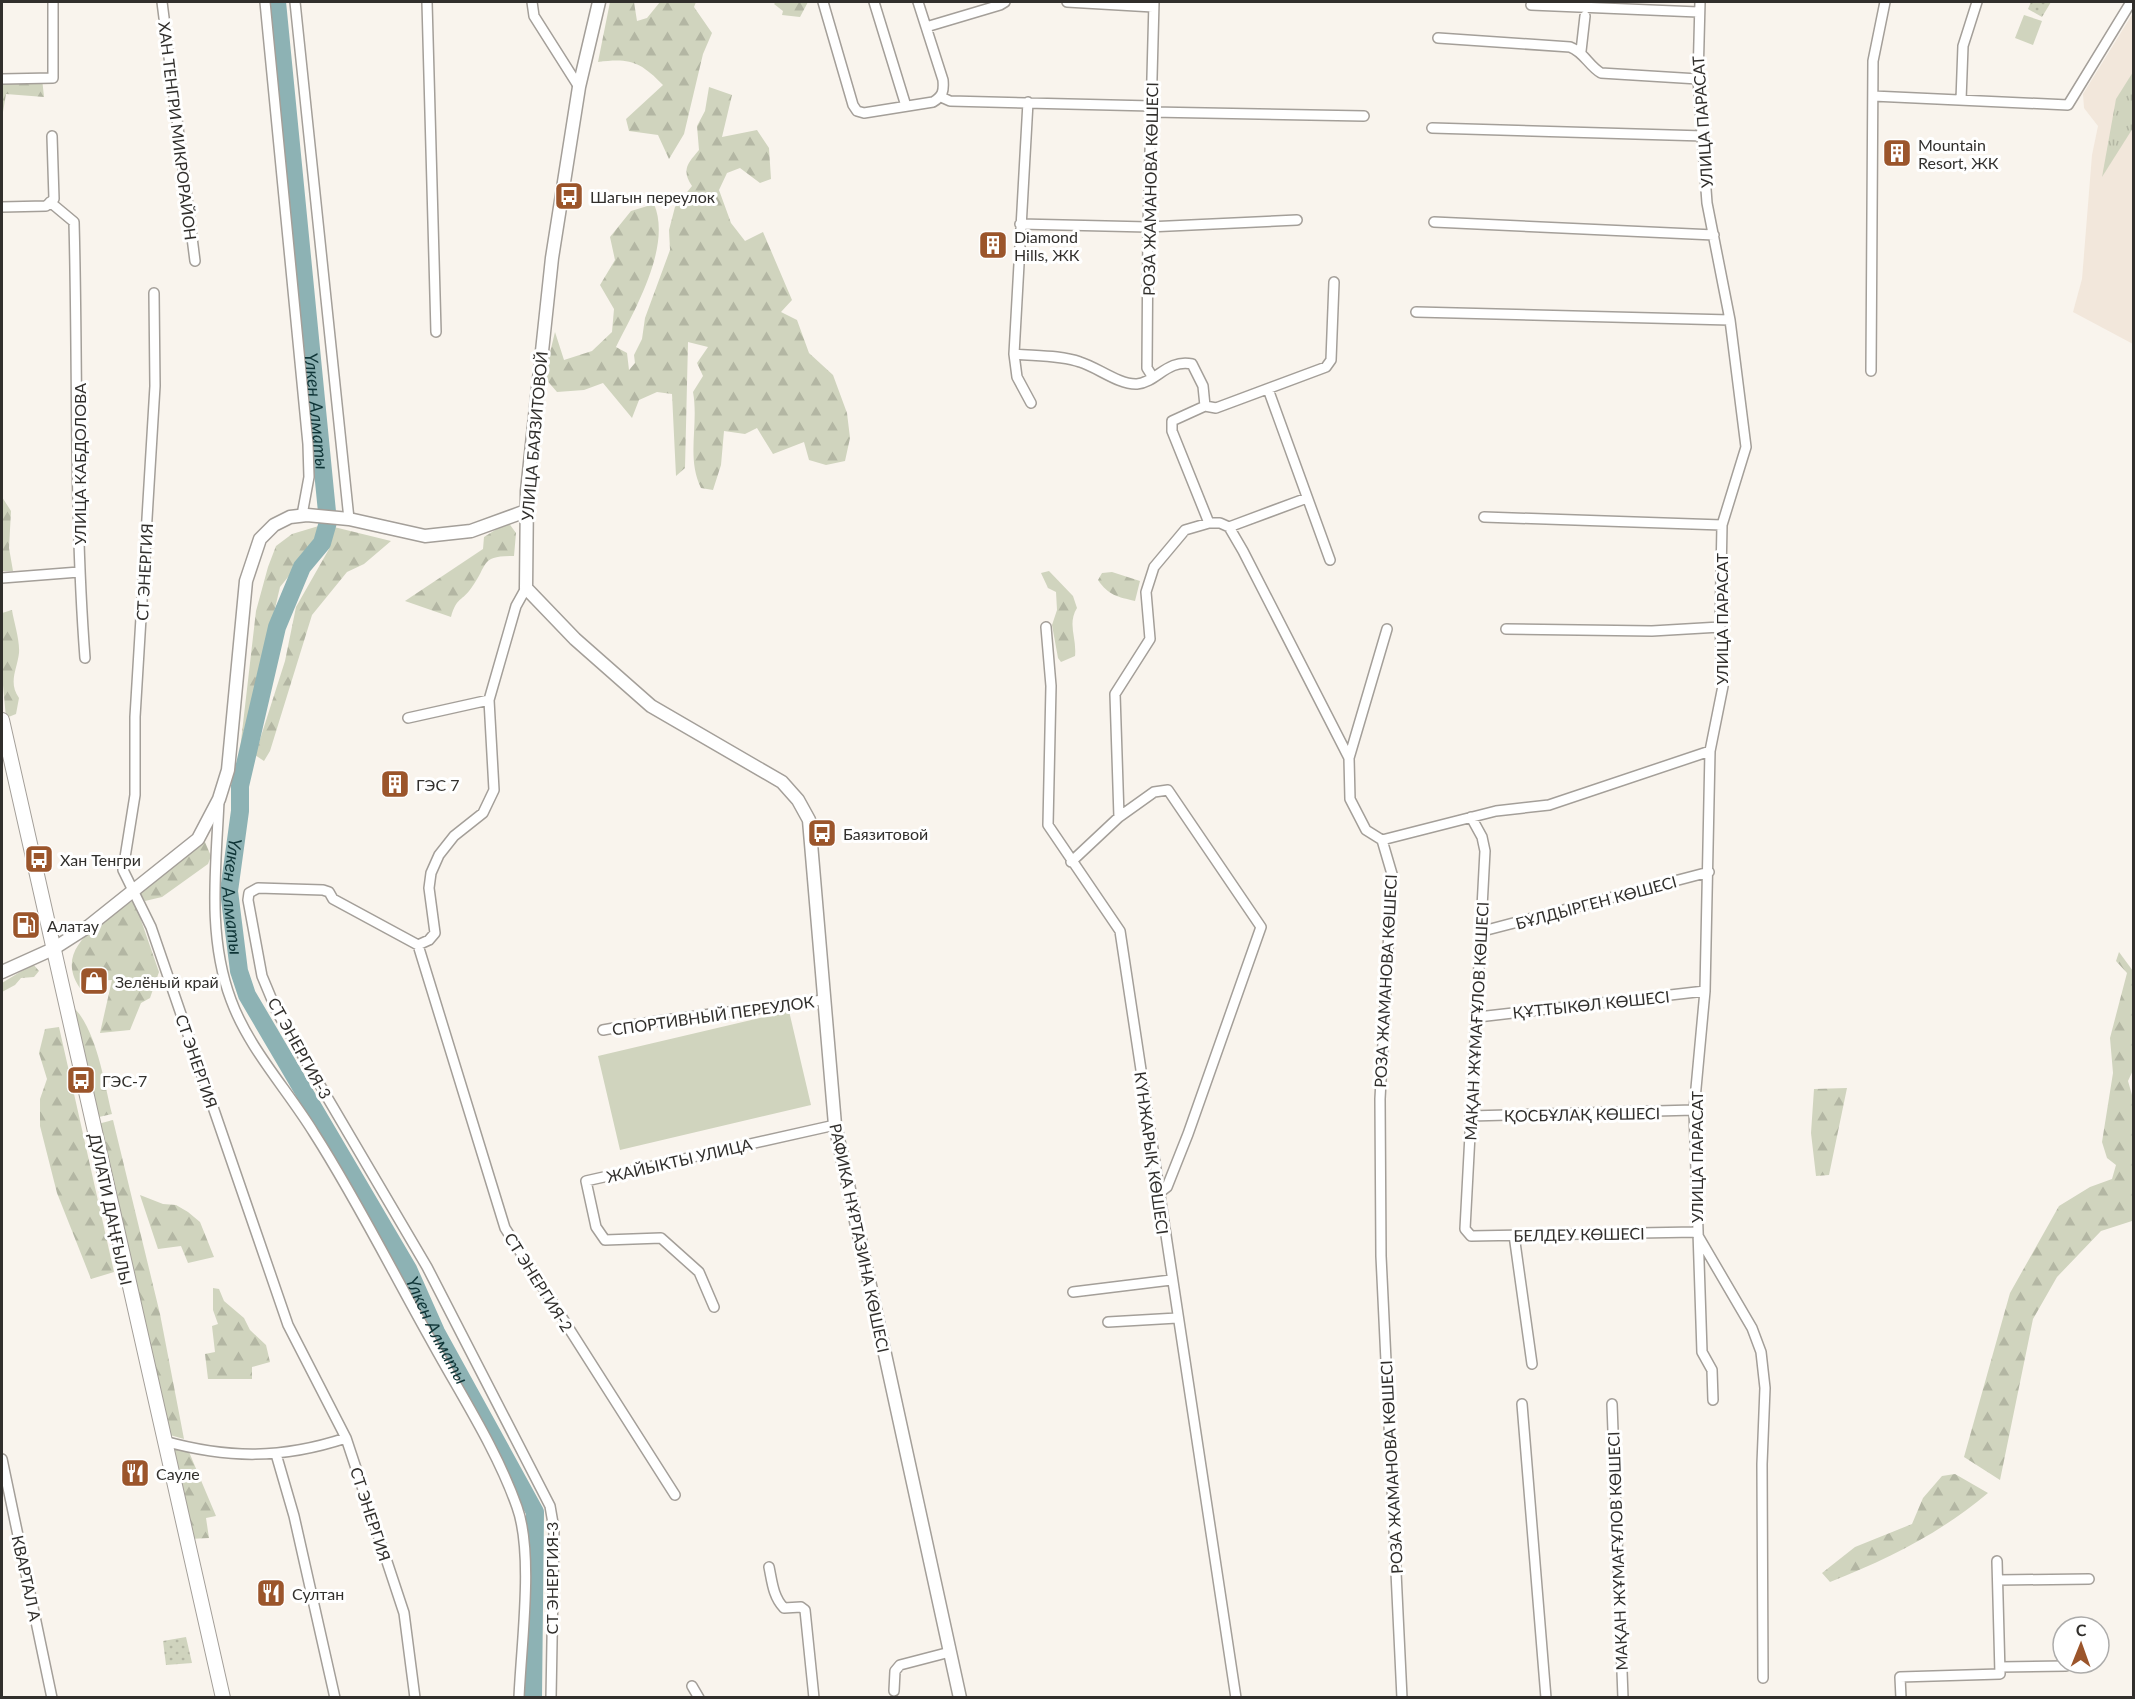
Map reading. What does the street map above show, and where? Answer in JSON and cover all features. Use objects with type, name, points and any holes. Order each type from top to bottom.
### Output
[{"type":"main road","name":"ДУЛАТИ ДАҢҒЫЛЫ","points":[[2,720],[223,1698]]},
{"type":"street","points":[[2,79],[53,78],[53,2]]},
{"type":"street","name":"ХАН ТЕНГРИ МИКРОРАЙОН","points":[[162,2],[195,261]]},
{"type":"street","points":[[265,2],[308,444],[309,477],[302,515]]},
{"type":"street","points":[[295,2],[344,518]]},
{"type":"street","points":[[427,2],[436,332]]},
{"type":"street","points":[[532,2],[534,16],[579,87]]},
{"type":"street","name":"УЛИЦА БАЯЗИТОВОЙ","points":[[526,588],[525,511],[552,258],[579,87],[598,2]]},
{"type":"street","points":[[823,2],[856,111],[864,113],[933,102],[940,97],[944,89],[918,2]]},
{"type":"street","points":[[874,2],[906,106]]},
{"type":"street","points":[[926,27],[1005,2]]},
{"type":"street","points":[[1067,2],[1154,4]]},
{"type":"street","name":"УЛИЦА ПАРАСАТ","points":[[1700,2],[1698,79],[1704,136],[1707,203],[1730,320],[1745,417],[1746,447],[1722,525],[1720,627],[1723,686],[1710,751],[1705,991],[1694,1110],[1696,1232],[1702,1352],[1712,1370],[1713,1400]]},
{"type":"street","points":[[1871,371],[1873,61],[1885,2]]},
{"type":"street","points":[[1961,100],[1963,46],[1977,2]]},
{"type":"street","points":[[1873,96],[2068,105],[2131,2]]},
{"type":"street","name":"РОЗА ЖАМАНОВА КӨШЕСІ","points":[[1152,376],[1147,368],[1154,4]]},
{"type":"street","points":[[1531,5],[1698,12]]},
{"type":"street","points":[[1581,51],[1585,16]]},
{"type":"street","points":[[1438,38],[1570,47],[1581,51],[1590,65],[1601,73],[1698,79]]},
{"type":"street","points":[[940,97],[950,101],[1028,102],[1152,109],[1364,116]]},
{"type":"street","points":[[1028,102],[1014,354],[1017,377],[1031,403]]},
{"type":"street","points":[[1432,128],[1704,136]]},
{"type":"street","points":[[2,207],[46,206],[54,199],[52,136]]},
{"type":"street","name":"УЛИЦА КАБДОЛОВА","points":[[50,202],[74,222],[79,572],[85,658]]},
{"type":"street","points":[[1020,225],[1148,227],[1297,220]]},
{"type":"street","points":[[1434,222],[1714,235]]},
{"type":"street","points":[[1209,523],[1172,431],[1172,421],[1205,406],[1216,408],[1326,367],[1331,360],[1334,282]]},
{"type":"street","name":"СТ ЭНЕРГИЯ","points":[[154,293],[155,386],[135,717],[135,795],[123,870],[135,891],[155,938],[288,1325],[346,1438],[404,1613],[416,1698]]},
{"type":"street","points":[[1416,312],[1730,320]]},
{"type":"street","points":[[1014,354],[1079,361],[1130,383],[1139,384],[1173,365],[1183,362],[1192,364],[1203,386],[1205,406]]},
{"type":"street","points":[[1268,389],[1330,560]]},
{"type":"street","points":[[1229,527],[1307,498]]},
{"type":"street","points":[[2,972],[53,949],[135,891],[198,839],[219,799],[228,770],[241,686],[246,581],[260,539],[274,525],[290,517],[318,515],[344,518],[425,536],[471,531],[525,511]]},
{"type":"street","points":[[1484,517],[1722,525]]},
{"type":"street","points":[[1119,818],[1115,694],[1150,639],[1146,592],[1154,567],[1185,530],[1209,523],[1220,523],[1229,527],[1349,758]]},
{"type":"street","points":[[2,578],[79,572]]},
{"type":"street","points":[[418,945],[429,940],[435,933],[429,888],[431,873],[439,855],[454,836],[483,813],[492,796],[489,700],[516,606],[526,588]]},
{"type":"street","name":"РАФИКА НҰРТАЗИНА КӨШЕСІ","points":[[526,588],[575,639],[651,706],[782,782],[798,800],[809,820],[835,1125],[960,1698]]},
{"type":"street","name":"КҮНЖАРЫҚ КӨШЕСІ","points":[[1046,627],[1051,686],[1048,825],[1120,931],[1236,1698]]},
{"type":"street","points":[[1506,629],[1652,631],[1720,627]]},
{"type":"street","points":[[1387,629],[1349,758],[1350,799],[1356,814],[1366,830],[1382,840],[1496,811],[1549,806],[1710,751]]},
{"type":"street","points":[[408,718],[489,700]]},
{"type":"street","points":[[1071,862],[1119,818],[1154,792],[1168,790],[1261,927],[1188,1134],[1167,1187],[1158,1194]]},
{"type":"street","points":[[219,799],[214,913],[231,1001],[248,1034],[315,1133],[490,1447],[518,1508],[525,1570],[519,1698]]},
{"type":"street","name":"МАҚАН ЖҰМАҒҰЛОВ КӨШЕСІ","points":[[1465,1229],[1470,1116],[1483,931],[1485,851],[1482,837],[1471,817]]},
{"type":"street","name":"РОЗА ЖАМАНОВА КӨШЕСІ","points":[[1382,840],[1392,874],[1380,1099],[1381,1256],[1402,1698]]},
{"type":"street","name":"БҰЛДЫРГЕН КӨШЕСІ","points":[[1483,931],[1709,872]]},
{"type":"street","name":"СТ ЭНЕРГИЯ-3","points":[[418,945],[333,899],[329,892],[258,888],[249,893],[248,900],[262,976],[277,1012],[427,1267],[549,1506],[554,1529],[550,1698]]},
{"type":"street","name":"СТ ЭНЕРГИЯ-2","points":[[418,945],[505,1228],[675,1495]]},
{"type":"street","name":"ҚҰТТЫКӨЛ КӨШЕСІ","points":[[1478,1017],[1705,991]]},
{"type":"street","name":"СПОРТИВНЫЙ ПЕРЕУЛОК","points":[[603,1030],[662,1018],[766,1009],[823,1000]]},
{"type":"street","name":"ҚОСБҰЛАҚ КӨШЕСІ","points":[[1470,1116],[1694,1110]]},
{"type":"street","name":"ЖАЙЫКТЫ УЛИЦА","points":[[714,1307],[699,1272],[661,1238],[605,1240],[596,1227],[586,1181],[835,1125]]},
{"type":"street","name":"БЕЛДЕУ КӨШЕСІ","points":[[1465,1229],[1471,1236],[1696,1232]]},
{"type":"street","points":[[1696,1232],[1752,1328],[1761,1352],[1765,1408],[1762,1464],[1763,1678]]},
{"type":"street","points":[[1514,1234],[1532,1364]]},
{"type":"street","points":[[1073,1292],[1171,1280]]},
{"type":"street","points":[[1108,1322],[1177,1318]]},
{"type":"street","points":[[1522,1404],[1546,1698]]},
{"type":"street","name":"МАҚАН ЖҰМАҒҰЛОВ КӨШЕСІ","points":[[1612,1404],[1623,1698]]},
{"type":"street","points":[[164,1441],[237,1456],[276,1454],[322,1446],[346,1438]]},
{"type":"street","points":[[276,1454],[294,1516],[335,1698]]},
{"type":"street","name":"КВАРТАЛ А","points":[[2,1459],[52,1698]]},
{"type":"street","points":[[1901,1698],[1900,1677],[1994,1676],[2000,1674],[1997,1560]]},
{"type":"street","points":[[769,1566],[772,1587],[780,1604],[784,1608],[801,1607],[805,1610],[814,1698]]},
{"type":"street","points":[[1998,1580],[2088,1579]]},
{"type":"street","points":[[894,1691],[896,1671],[900,1665],[950,1652]]},
{"type":"street","points":[[2000,1667],[2051,1666]]},
{"type":"street","points":[[692,1686],[699,1698]]},
{"type":"shaded area","points":[[2133,13],[2133,344],[2073,312],[2082,279],[2092,155],[2098,126],[2084,108],[2083,94]]},
{"type":"green space","points":[[610,2],[634,2],[637,21],[647,18],[660,2],[696,2],[694,7],[712,33],[703,54],[684,134],[669,159],[658,135],[629,131],[626,119],[663,85],[648,71],[634,63],[598,62]]},
{"type":"green space","points":[[776,2],[808,2],[800,17],[782,15],[783,11],[774,4]]},
{"type":"green space","points":[[2031,2],[2051,2],[2042,17],[2028,9]]},
{"type":"green space","points":[[2024,15],[2042,21],[2033,45],[2015,38]]},
{"type":"green space","points":[[2133,72],[2133,128],[2102,177],[2116,99]]},
{"type":"green space","points":[[2,78],[42,78],[44,97],[6,94],[2,118]]},
{"type":"green space","points":[[709,87],[732,95],[722,137],[757,130],[769,148],[771,179],[760,183],[740,168],[727,173],[719,190],[731,223],[745,241],[763,232],[792,300],[781,312],[797,320],[809,353],[833,375],[847,413],[850,438],[845,461],[826,465],[809,460],[804,442],[773,454],[757,428],[745,434],[724,431],[721,465],[713,490],[701,488],[693,453],[695,417],[693,392],[703,376],[697,363],[708,347],[688,342],[685,468],[676,476],[672,394],[657,392],[639,400],[632,418],[603,383],[584,390],[557,392],[544,377],[555,332],[564,360],[592,351],[612,332],[614,309],[600,285],[615,260],[610,237],[631,211],[654,204],[658,221],[655,258],[641,296],[616,347],[627,353],[629,370],[635,363],[634,355],[642,339],[645,318],[670,250],[669,230],[675,207],[692,186],[686,171],[699,150],[697,126],[705,111]]},
{"type":"green space","points":[[2,497],[11,511],[9,548],[13,571],[2,571]]},
{"type":"green space","points":[[508,522],[516,533],[514,556],[495,558],[486,563],[472,587],[455,606],[451,617],[405,601],[483,549],[484,537]]},
{"type":"green space","points":[[322,525],[309,551],[280,587],[238,767],[256,611],[268,567],[276,546],[292,534]]},
{"type":"green space","points":[[334,527],[391,541],[364,564],[347,572],[312,615],[270,751],[264,761],[255,755],[285,661],[296,607],[329,549]]},
{"type":"green space","points":[[1049,571],[1073,596],[1077,608],[1072,625],[1075,656],[1061,662],[1058,658],[1052,625],[1057,610],[1056,592],[1048,588],[1041,573]]},
{"type":"green space","points":[[1112,572],[1140,581],[1135,601],[1114,595],[1098,580],[1102,573]]},
{"type":"green space","points":[[12,610],[19,648],[14,687],[19,698],[16,714],[6,718],[2,674],[2,613]]},
{"type":"green space","points":[[204,840],[211,856],[208,864],[162,897],[145,901],[139,892]]},
{"type":"green space","points":[[134,900],[159,972],[150,998],[141,1003],[130,1030],[100,1033],[112,980],[82,982],[82,991],[74,976],[72,962],[76,949],[84,937]]},
{"type":"green space","points":[[2119,952],[2133,971],[2134,1068],[2128,1081],[2134,1102],[2133,1223],[2132,1221],[2101,1231],[2057,1277],[2033,1319],[2000,1480],[1964,1457],[2010,1293],[2059,1206],[2090,1187],[2112,1179],[2116,1165],[2107,1158],[2102,1142],[2113,1073],[2110,1038],[2127,973],[2116,961]]},
{"type":"green space","points":[[33,964],[39,971],[34,977],[21,978],[15,985],[2,992],[2,983]]},
{"type":"green space","points":[[71,1005],[80,1014],[93,1040],[112,1114],[99,1117]]},
{"type":"green space","points":[[789,1011],[811,1105],[620,1150],[598,1056]]},
{"type":"green space","points":[[59,1027],[114,1272],[91,1279],[57,1193],[40,1126],[40,1099],[47,1079],[39,1053],[45,1029]]},
{"type":"green space","points":[[1847,1088],[1829,1175],[1816,1176],[1811,1133],[1814,1089]]},
{"type":"green space","points":[[113,1120],[160,1314],[184,1439],[170,1435],[98,1124]]},
{"type":"green space","points":[[140,1195],[163,1204],[176,1205],[200,1222],[214,1257],[188,1263],[181,1246],[158,1249]]},
{"type":"green space","points":[[213,1288],[219,1289],[224,1301],[244,1318],[250,1330],[266,1345],[270,1362],[252,1367],[252,1379],[208,1379],[205,1354],[215,1352],[212,1326],[218,1324],[213,1310]]},
{"type":"green space","points":[[170,1448],[189,1452],[216,1516],[206,1518],[209,1538],[189,1539]]},
{"type":"green space","points":[[1955,1474],[1988,1493],[1951,1521],[1893,1555],[1830,1582],[1822,1573],[1855,1547],[1912,1524],[1923,1498],[1942,1476]]},
{"type":"green space","points":[[186,1637],[192,1663],[166,1665],[163,1641]]},
{"type":"waterway","name":"Үлкен Алматы","points":[[277,2],[328,522],[322,543],[302,567],[277,627],[240,786],[240,811],[229,891],[239,971],[247,995],[408,1269],[436,1332],[535,1512],[533,1698]]},
{"type":"place","name":"Mountain Resort, ЖК","points":[[1897,153]]},
{"type":"place","name":"Шагын переулок","points":[[569,196]]},
{"type":"place","name":"Diamond Hills, ЖК","points":[[993,245]]},
{"type":"place","name":"ГЭС 7","points":[[395,784]]},
{"type":"place","name":"Баязитовой","points":[[822,833]]},
{"type":"place","name":"Хан Тенгри","points":[[39,859]]},
{"type":"place","name":"Алатау","points":[[26,925]]},
{"type":"place","name":"Зелёный край","points":[[94,981]]},
{"type":"place","name":"ГЭС-7","points":[[81,1080]]},
{"type":"place","name":"Сауле","points":[[135,1473]]},
{"type":"place","name":"Султан","points":[[271,1593]]}]
